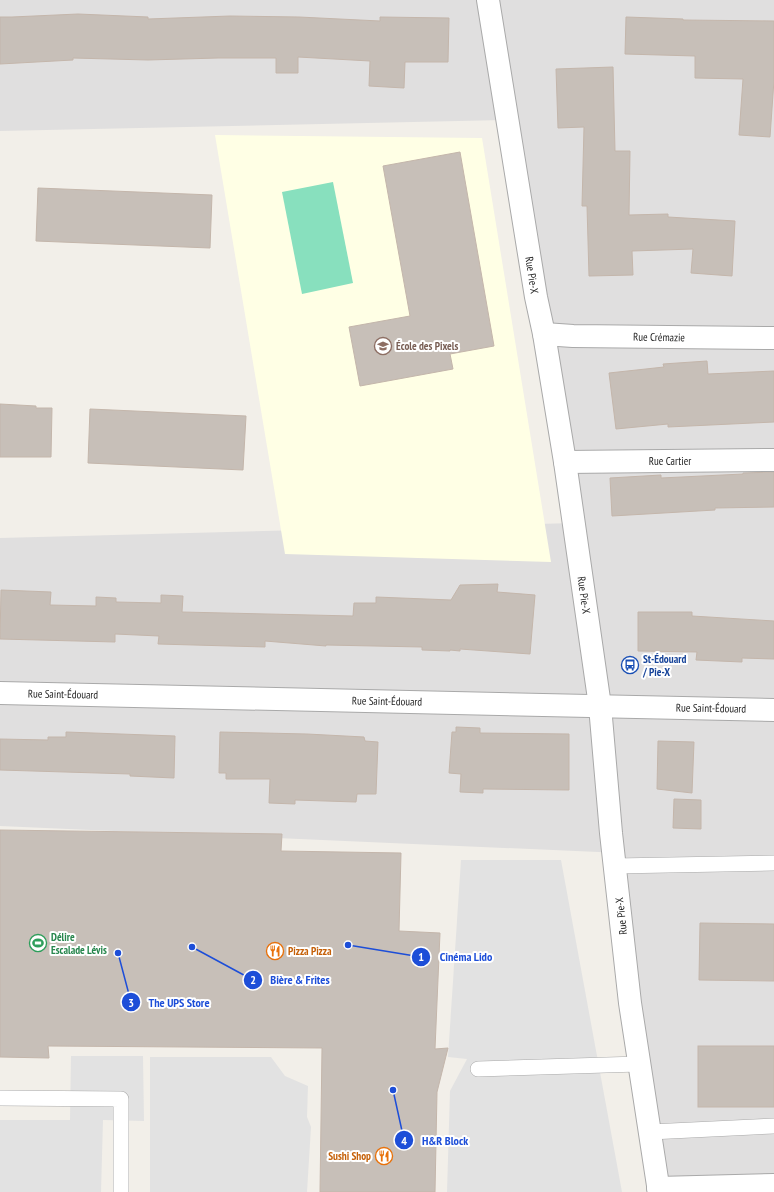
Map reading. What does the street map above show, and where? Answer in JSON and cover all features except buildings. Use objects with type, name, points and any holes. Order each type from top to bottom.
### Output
[{"type":"street","name":"Rue Pie-X","points":[[488,0],[536,297],[544,334],[565,462],[600,706],[630,1003],[658,1190]]},
{"type":"street","name":"Rue Crémazie","points":[[544,334],[573,336],[774,338]]},
{"type":"street","name":"Rue Cartier","points":[[565,462],[774,460]]},
{"type":"street","name":"Rue Saint-Édouard","points":[[0,693],[774,710]]},
{"type":"street","points":[[658,1190],[774,1185]]},
{"type":"lane","points":[[615,866],[774,863]]},
{"type":"lane","points":[[478,1070],[639,1064]]},
{"type":"lane","points":[[0,1098],[121,1099],[121,1192]]},
{"type":"lane","points":[[650,1132],[774,1126]]},
{"type":"shaded area","points":[[0,0],[774,0],[774,1192],[655,1192],[621,853],[0,826],[0,538],[575,523],[504,120],[0,131]]},
{"type":"shaded area","name":"École des Pixels","points":[[215,135],[482,138],[551,562],[285,554]]},
{"type":"shaded area","points":[[461,860],[561,860],[622,1192],[447,1192],[450,1091],[467,1059],[448,1057]]},
{"type":"shaded area","points":[[71,1056],[143,1056],[144,1121],[103,1120],[101,1192],[0,1192],[0,1120],[70,1120]]},
{"type":"shaded area","points":[[150,1057],[271,1057],[285,1076],[308,1086],[307,1117],[311,1127],[307,1192],[150,1192]]},
{"type":"green space","points":[[333,182],[353,283],[302,294],[282,192]]},
{"type":"place","name":"École des Pixels","points":[[383,346]]},
{"type":"place","name":"St-Édouard / Pie-X","points":[[630,665]]},
{"type":"place","name":"Délire Escalade Lévis","points":[[38,943]]},
{"type":"place","name":"Cinéma Lido","points":[[348,945]]},
{"type":"place","name":"Bière & Frites","points":[[192,947]]},
{"type":"place","name":"Pizza Pizza","points":[[275,951]]},
{"type":"place","name":"The UPS Store","points":[[118,953]]},
{"type":"place","name":"H&R Block","points":[[393,1090]]},
{"type":"place","name":"Sushi Shop","points":[[384,1156]]}]
